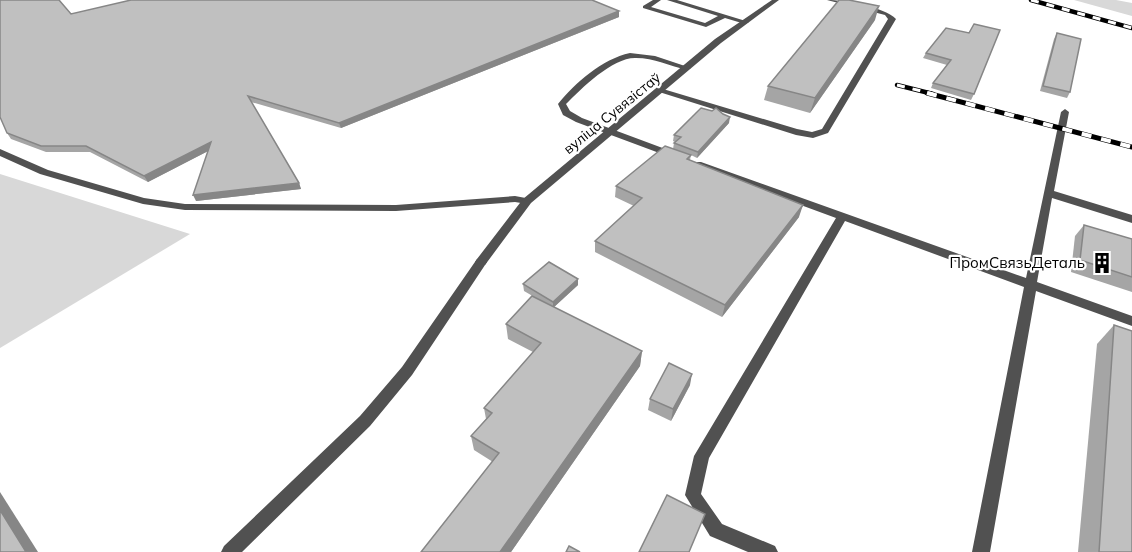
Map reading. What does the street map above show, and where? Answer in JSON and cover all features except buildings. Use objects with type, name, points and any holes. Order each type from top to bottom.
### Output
[{"type":"street","points":[[658,0],[645,7],[706,25],[725,16]]},
{"type":"street","points":[[669,0],[745,22]]},
{"type":"street","name":"вуліца Сувязістаў","points":[[230,552],[365,421],[407,371],[481,262],[527,201],[687,68],[776,0]]},
{"type":"street","points":[[660,91],[796,132],[813,135],[825,130],[892,19],[887,14],[830,0]]},
{"type":"street","points":[[687,68],[649,58],[622,57],[571,93],[562,104],[566,113],[610,132],[1132,321]]},
{"type":"street","points":[[981,552],[1030,284],[1065,112]]},
{"type":"street","points":[[0,152],[44,172],[143,201],[185,207],[396,208],[515,199],[527,201]]},
{"type":"street","points":[[1048,193],[1132,219]]},
{"type":"street","points":[[769,552],[716,530],[693,495],[695,485],[702,456],[843,216]]},
{"type":"shaded area","points":[[1074,0],[1116,0],[1132,3],[1132,16]]},
{"type":"shaded area","points":[[0,174],[190,234],[0,348]]},
{"type":"railway","points":[[1031,0],[1132,28]]},
{"type":"railway","points":[[897,85],[933,94]]},
{"type":"railway","points":[[927,93],[1132,147]]},
{"type":"place","name":"ПромСвязьДеталь","points":[[1102,263]]}]
